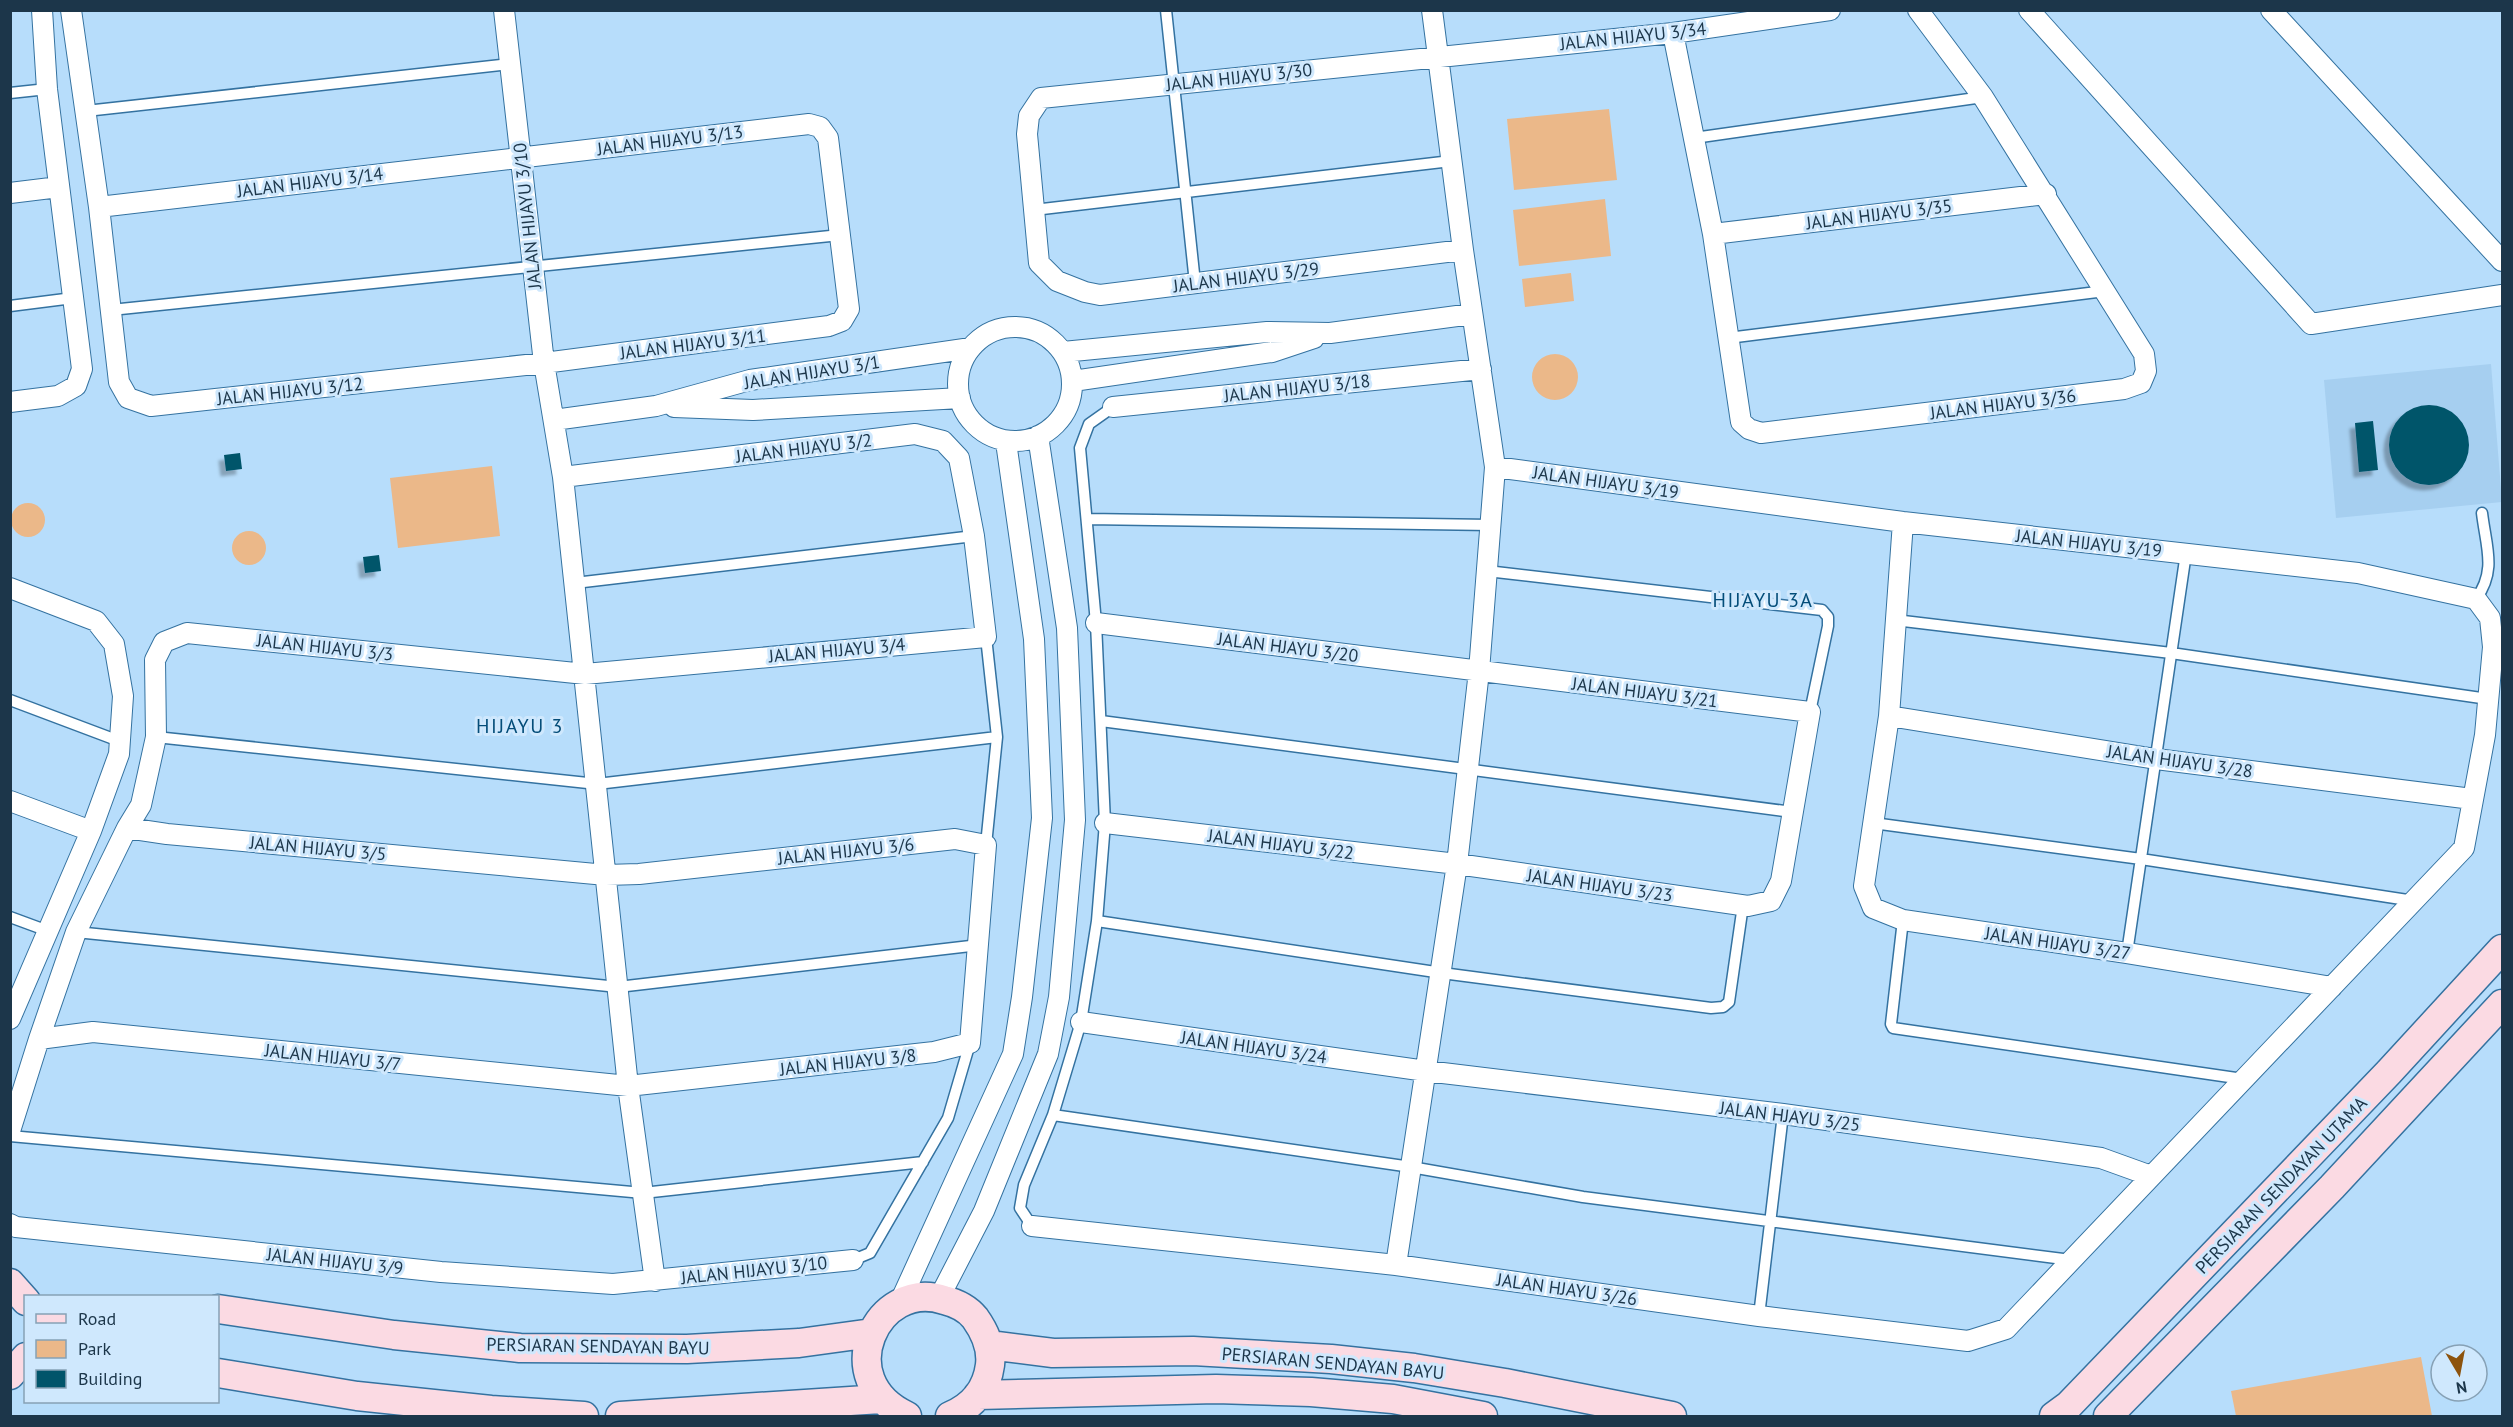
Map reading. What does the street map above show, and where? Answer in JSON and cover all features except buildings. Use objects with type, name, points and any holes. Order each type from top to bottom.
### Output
[{"type":"street","points":[[10,402],[58,396],[76,386],[82,369],[47,89],[42,10]]},
{"type":"street","name":"JALAN HIJAYU 3/12","points":[[71,10],[99,207],[119,382],[129,398],[152,406],[544,363]]},
{"type":"street","name":"JALAN HIJAYU 3/10","points":[[504,10],[544,363],[563,477],[628,1086],[655,1281],[853,1260]]},
{"type":"street","points":[[1396,1265],[1457,864],[1479,671],[1495,467],[1450,161],[1432,10]]},
{"type":"street","name":"JALAN HIJAYU 3/34","points":[[1437,57],[1673,33],[1830,10]]},
{"type":"street","points":[[1918,10],[1983,97],[2105,291]]},
{"type":"street","points":[[2029,10],[2311,324],[2502,295]]},
{"type":"street","points":[[2271,10],[2502,261]]},
{"type":"street","points":[[1673,33],[1713,234],[1728,338]]},
{"type":"street","name":"JALAN HIJAYU 3/30","points":[[1034,210],[1027,134],[1029,116],[1041,98],[1437,57]]},
{"type":"street","name":"JALAN HIJAYU 3/13","points":[[520,157],[809,124],[820,127],[828,138],[840,235]]},
{"type":"street","name":"JALAN HIJAYU 3/14","points":[[99,207],[520,157]]},
{"type":"street","points":[[10,193],[59,187]]},
{"type":"street","name":"JALAN HIJAYU 3/35","points":[[1713,234],[2046,194]]},
{"type":"street","name":"JALAN HIJAYU 3/29","points":[[1034,210],[1039,263],[1057,281],[1084,292],[1100,295],[1463,250]]},
{"type":"street","name":"JALAN HIJAYU 3/11","points":[[544,363],[829,326],[842,321],[849,309],[840,235]]},
{"type":"street","name":"JALAN HIJAYU 3/36","points":[[1728,338],[1741,422],[1749,429],[1761,433],[2124,389],[2141,383],[2146,371],[2144,354],[2105,291]]},
{"type":"street","points":[[1063,352],[1267,332],[1330,333],[1472,314]]},
{"type":"street","points":[[1018,327],[1036,331],[1051,339],[1063,352],[1070,366],[1071,396],[1065,413],[1053,427],[1038,436],[1006,442],[978,428],[966,414],[960,398],[958,381],[962,364],[971,348],[984,336],[1000,329],[1018,327]]},
{"type":"street","points":[[1072,381],[1272,352],[1330,333]]},
{"type":"street","name":"JALAN HIJAYU 3/1","points":[[554,420],[656,406],[750,380],[971,348]]},
{"type":"street","name":"JALAN HIJAYU 3/18","points":[[1113,407],[1481,369]]},
{"type":"street","name":"JALAN HIJAYU 3/1","points":[[656,406],[753,410],[960,398]]},
{"type":"street","name":"JALAN HIJAYU 3/2","points":[[563,477],[915,434],[943,441],[959,458],[974,536]]},
{"type":"street","points":[[939,1298],[984,1212],[1048,1054],[1059,997],[1075,820],[1067,628],[1038,436]]},
{"type":"street","points":[[899,1304],[1013,1054],[1022,997],[1041,818],[1034,639],[1006,442]]},
{"type":"street","name":"JALAN HIJAYU 3/19","points":[[1495,467],[1903,522],[2358,573],[2475,599]]},
{"type":"street","name":"JALAN HIJAYU 3/27","points":[[1903,522],[1888,716],[1864,886],[1873,908],[1903,920],[2127,953],[2332,987]]},
{"type":"street","points":[[974,536],[986,638]]},
{"type":"street","points":[[10,588],[96,621],[114,644],[123,696],[119,754],[91,831],[11,1018]]},
{"type":"street","points":[[2472,799],[2485,735],[2493,647],[2490,618],[2475,599]]},
{"type":"street","name":"JALAN HJAYU 3/20","points":[[1096,623],[1479,671]]},
{"type":"street","name":"JALAN HIJAYU 3/3","points":[[156,737],[155,660],[164,642],[187,633],[585,674]]},
{"type":"street","name":"JALAN HIJAYU 3/4","points":[[585,674],[986,638]]},
{"type":"street","name":"JALAN HIJAYU 3/21","points":[[1479,671],[1810,712]]},
{"type":"street","points":[[1792,812],[1810,712]]},
{"type":"street","name":"JALAN HIJAYU 3/28","points":[[1888,716],[2156,759],[2472,799]]},
{"type":"street","points":[[10,1131],[76,932],[127,828],[141,805],[156,737]]},
{"type":"street","name":"JALAN HJAYU 3/26","points":[[1032,1226],[1396,1265],[1759,1316],[1968,1341],[2006,1329],[2464,848],[2472,799]]},
{"type":"street","points":[[10,801],[91,831]]},
{"type":"street","name":"JALAN HIJAYU 3/23","points":[[1457,864],[1743,905],[1771,901],[1780,881],[1792,812]]},
{"type":"street","name":"JALAN HIJAYU 3/22","points":[[1106,823],[1457,864]]},
{"type":"street","name":"JALAN HIJAYU 3/5","points":[[127,828],[167,834],[606,875]]},
{"type":"street","name":"JALAN HIJAYU 3/6","points":[[606,875],[639,874],[955,839],[986,845]]},
{"type":"street","points":[[970,1043],[986,845]]},
{"type":"street","name":"PERSIARAN SENDAYAN UTAMA","points":[[2054,1416],[2069,1404],[2389,1072],[2502,949]]},
{"type":"street","name":"PERSIARAN SENDAYAN UTAMA","points":[[2108,1416],[2332,1187],[2502,1004]]},
{"type":"street","name":"JALAN HIJAYU 3/24","points":[[1081,1022],[1426,1071]]},
{"type":"street","name":"JALAN HIJAYU 3/7","points":[[39,1039],[93,1032],[628,1086]]},
{"type":"street","name":"JALAN HIJAYU 3/8","points":[[628,1086],[934,1052],[970,1043]]},
{"type":"street","name":"JALAN HJAYU 3/25","points":[[1426,1071],[1784,1114],[2101,1158],[2151,1176]]},
{"type":"street","name":"JALAN HIJAYU 3/9","points":[[13,1226],[441,1272],[613,1284],[655,1281]]},
{"type":"street","points":[[10,1283],[24,1299]]},
{"type":"street","points":[[907,1416],[894,1411],[881,1399],[866,1367],[867,1350],[872,1333],[883,1316],[899,1304],[918,1298],[939,1298],[956,1303],[971,1314],[982,1328],[989,1345],[990,1363],[987,1380],[969,1406],[950,1416]]},
{"type":"street","name":"PERSIARAN SENDAYAN BAYU","points":[[219,1309],[394,1335],[519,1348],[687,1349],[799,1343],[872,1333]]},
{"type":"street","name":"PERSIARAN SENDAYAN BAYU","points":[[989,1345],[1053,1353],[1193,1351],[1262,1353],[1343,1360],[1414,1368],[1505,1383],[1672,1416]]},
{"type":"street","points":[[10,1375],[24,1359]]},
{"type":"street","points":[[219,1373],[357,1396],[498,1413],[584,1416]]},
{"type":"street","name":"PERSIARAN SENDAYAN BAYU","points":[[978,1395],[1216,1389],[1311,1392],[1393,1399],[1483,1416]]},
{"type":"street","points":[[620,1416],[881,1399]]},
{"type":"lane","points":[[1166,10],[1176,84],[1196,283]]},
{"type":"lane","points":[[86,111],[510,64]]},
{"type":"lane","points":[[10,93],[47,89]]},
{"type":"lane","points":[[1694,138],[1983,97]]},
{"type":"lane","points":[[1034,210],[1450,161]]},
{"type":"lane","points":[[111,310],[840,235]]},
{"type":"lane","points":[[1728,338],[2105,291]]},
{"type":"lane","points":[[10,306],[73,298]]},
{"type":"lane","points":[[1032,1226],[1020,1208],[1024,1185],[1053,1115],[1081,1022],[1097,921],[1106,823],[1096,623],[1080,448],[1089,424],[1113,407]]},
{"type":"lane","points":[[2475,599],[2486,585],[2490,572],[2482,513]]},
{"type":"lane","points":[[1087,519],[1491,525]]},
{"type":"lane","points":[[575,583],[974,536]]},
{"type":"lane","points":[[2127,953],[2186,553]]},
{"type":"lane","points":[[1487,571],[1822,610],[1828,617],[1828,626],[1810,712]]},
{"type":"lane","points":[[1896,620],[2171,654],[2488,699]]},
{"type":"lane","points":[[986,638],[997,737],[986,845]]},
{"type":"lane","points":[[10,700],[119,741]]},
{"type":"lane","points":[[1101,721],[1792,812]]},
{"type":"lane","points":[[156,737],[597,784],[997,737]]},
{"type":"lane","points":[[1873,823],[2141,859],[2414,901]]},
{"type":"lane","points":[[1097,921],[1442,973],[1712,1008],[1723,1007],[1729,1002],[1743,905]]},
{"type":"lane","points":[[10,917],[48,931]]},
{"type":"lane","points":[[1903,920],[1891,1024],[1893,1028],[2243,1079]]},
{"type":"lane","points":[[76,932],[618,987],[979,945]]},
{"type":"lane","points":[[853,1260],[870,1253],[948,1118],[970,1043]]},
{"type":"lane","points":[[1759,1316],[1769,1220],[1784,1114]]},
{"type":"lane","points":[[1053,1115],[1411,1167],[1583,1197],[2071,1260]]},
{"type":"lane","points":[[10,1136],[643,1193],[923,1162]]},
{"type":"shaded area","points":[[2491,364],[2502,502],[2336,518],[2324,380]]},
{"type":"green space","points":[[1609,109],[1617,180],[1514,190],[1507,119]]},
{"type":"green space","points":[[1605,199],[1611,256],[1519,266],[1513,210]]},
{"type":"green space","points":[[1571,273],[1574,301],[1525,307],[1522,279]]},
{"type":"green space","points":[[1560,354],[1572,360],[1577,368],[1577,386],[1572,394],[1564,399],[1550,400],[1538,394],[1533,386],[1532,372],[1538,360],[1546,355]]},
{"type":"green space","points":[[492,466],[500,536],[398,548],[390,478]]},
{"type":"green space","points":[[28,503],[40,508],[45,520],[40,532],[28,537],[16,532],[11,520],[16,508]]},
{"type":"green space","points":[[249,531],[261,536],[266,548],[261,560],[249,565],[237,560],[232,548],[237,536]]},
{"type":"green space","points":[[2421,1357],[2432,1416],[2236,1416],[2231,1391]]},
{"type":"district","name":"HIJAYU 3A","points":[[1763,600]]},
{"type":"district","name":"HIJAYU 3","points":[[520,726]]}]
